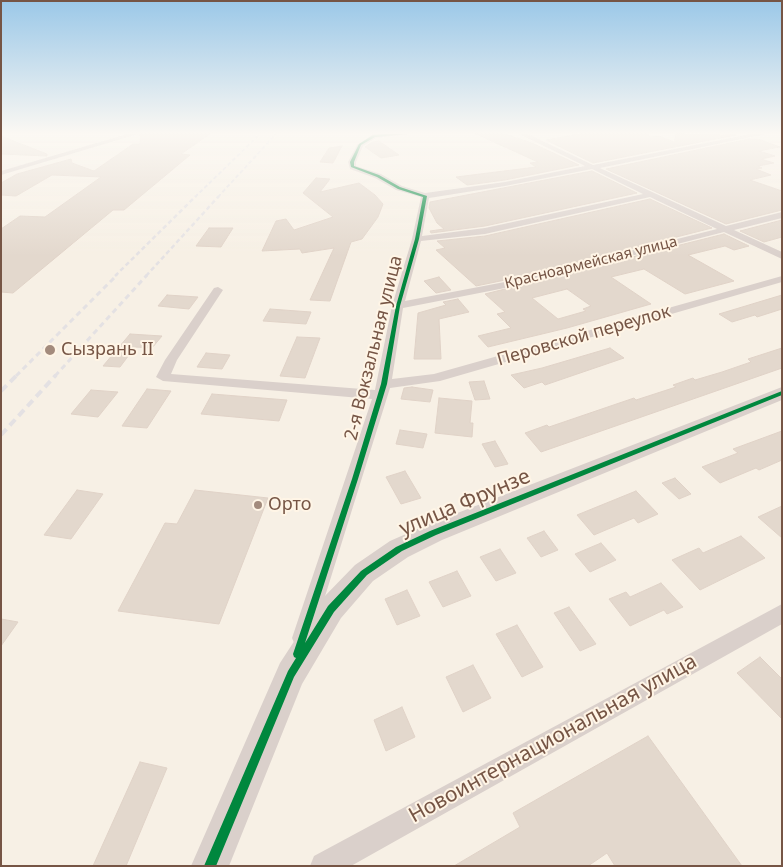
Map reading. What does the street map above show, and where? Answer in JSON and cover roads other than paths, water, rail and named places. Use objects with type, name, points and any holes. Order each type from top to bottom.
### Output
[{"type":"street","points":[[374,174],[399,188],[425,196],[548,174]]},
{"type":"street","points":[[606,174],[782,256]]},
{"type":"street","points":[[417,239],[485,231],[650,195]]},
{"type":"street","name":"2-я Вокзальная улица","points":[[291,674],[353,486],[382,390],[398,306],[417,239],[425,196]]},
{"type":"street","name":"Красноармейская улица","points":[[398,306],[510,284],[782,215]]},
{"type":"street","name":"Перовской переулок","points":[[218,290],[162,376],[382,390],[436,378],[782,279]]},
{"type":"street","name":"улица Фрунзе","points":[[210,866],[291,674],[331,609],[364,573],[399,549],[433,533],[782,393]]},
{"type":"street","name":"Новоинтернациональная улица","points":[[324,866],[782,613]]},
{"type":"railway","points":[[195,197],[218,174]]},
{"type":"railway","points":[[218,197],[239,174]]},
{"type":"railway","points":[[115,276],[196,196]]},
{"type":"railway","points":[[146,276],[219,196]]},
{"type":"railway","points":[[1,391],[117,275]]},
{"type":"railway","points":[[55,376],[147,275]]},
{"type":"railway","points":[[1,435],[56,375]]},
{"type":"place","name":"Сызрань II","points":[[50,350]]},
{"type":"place","name":"Орто","points":[[258,505]]}]
